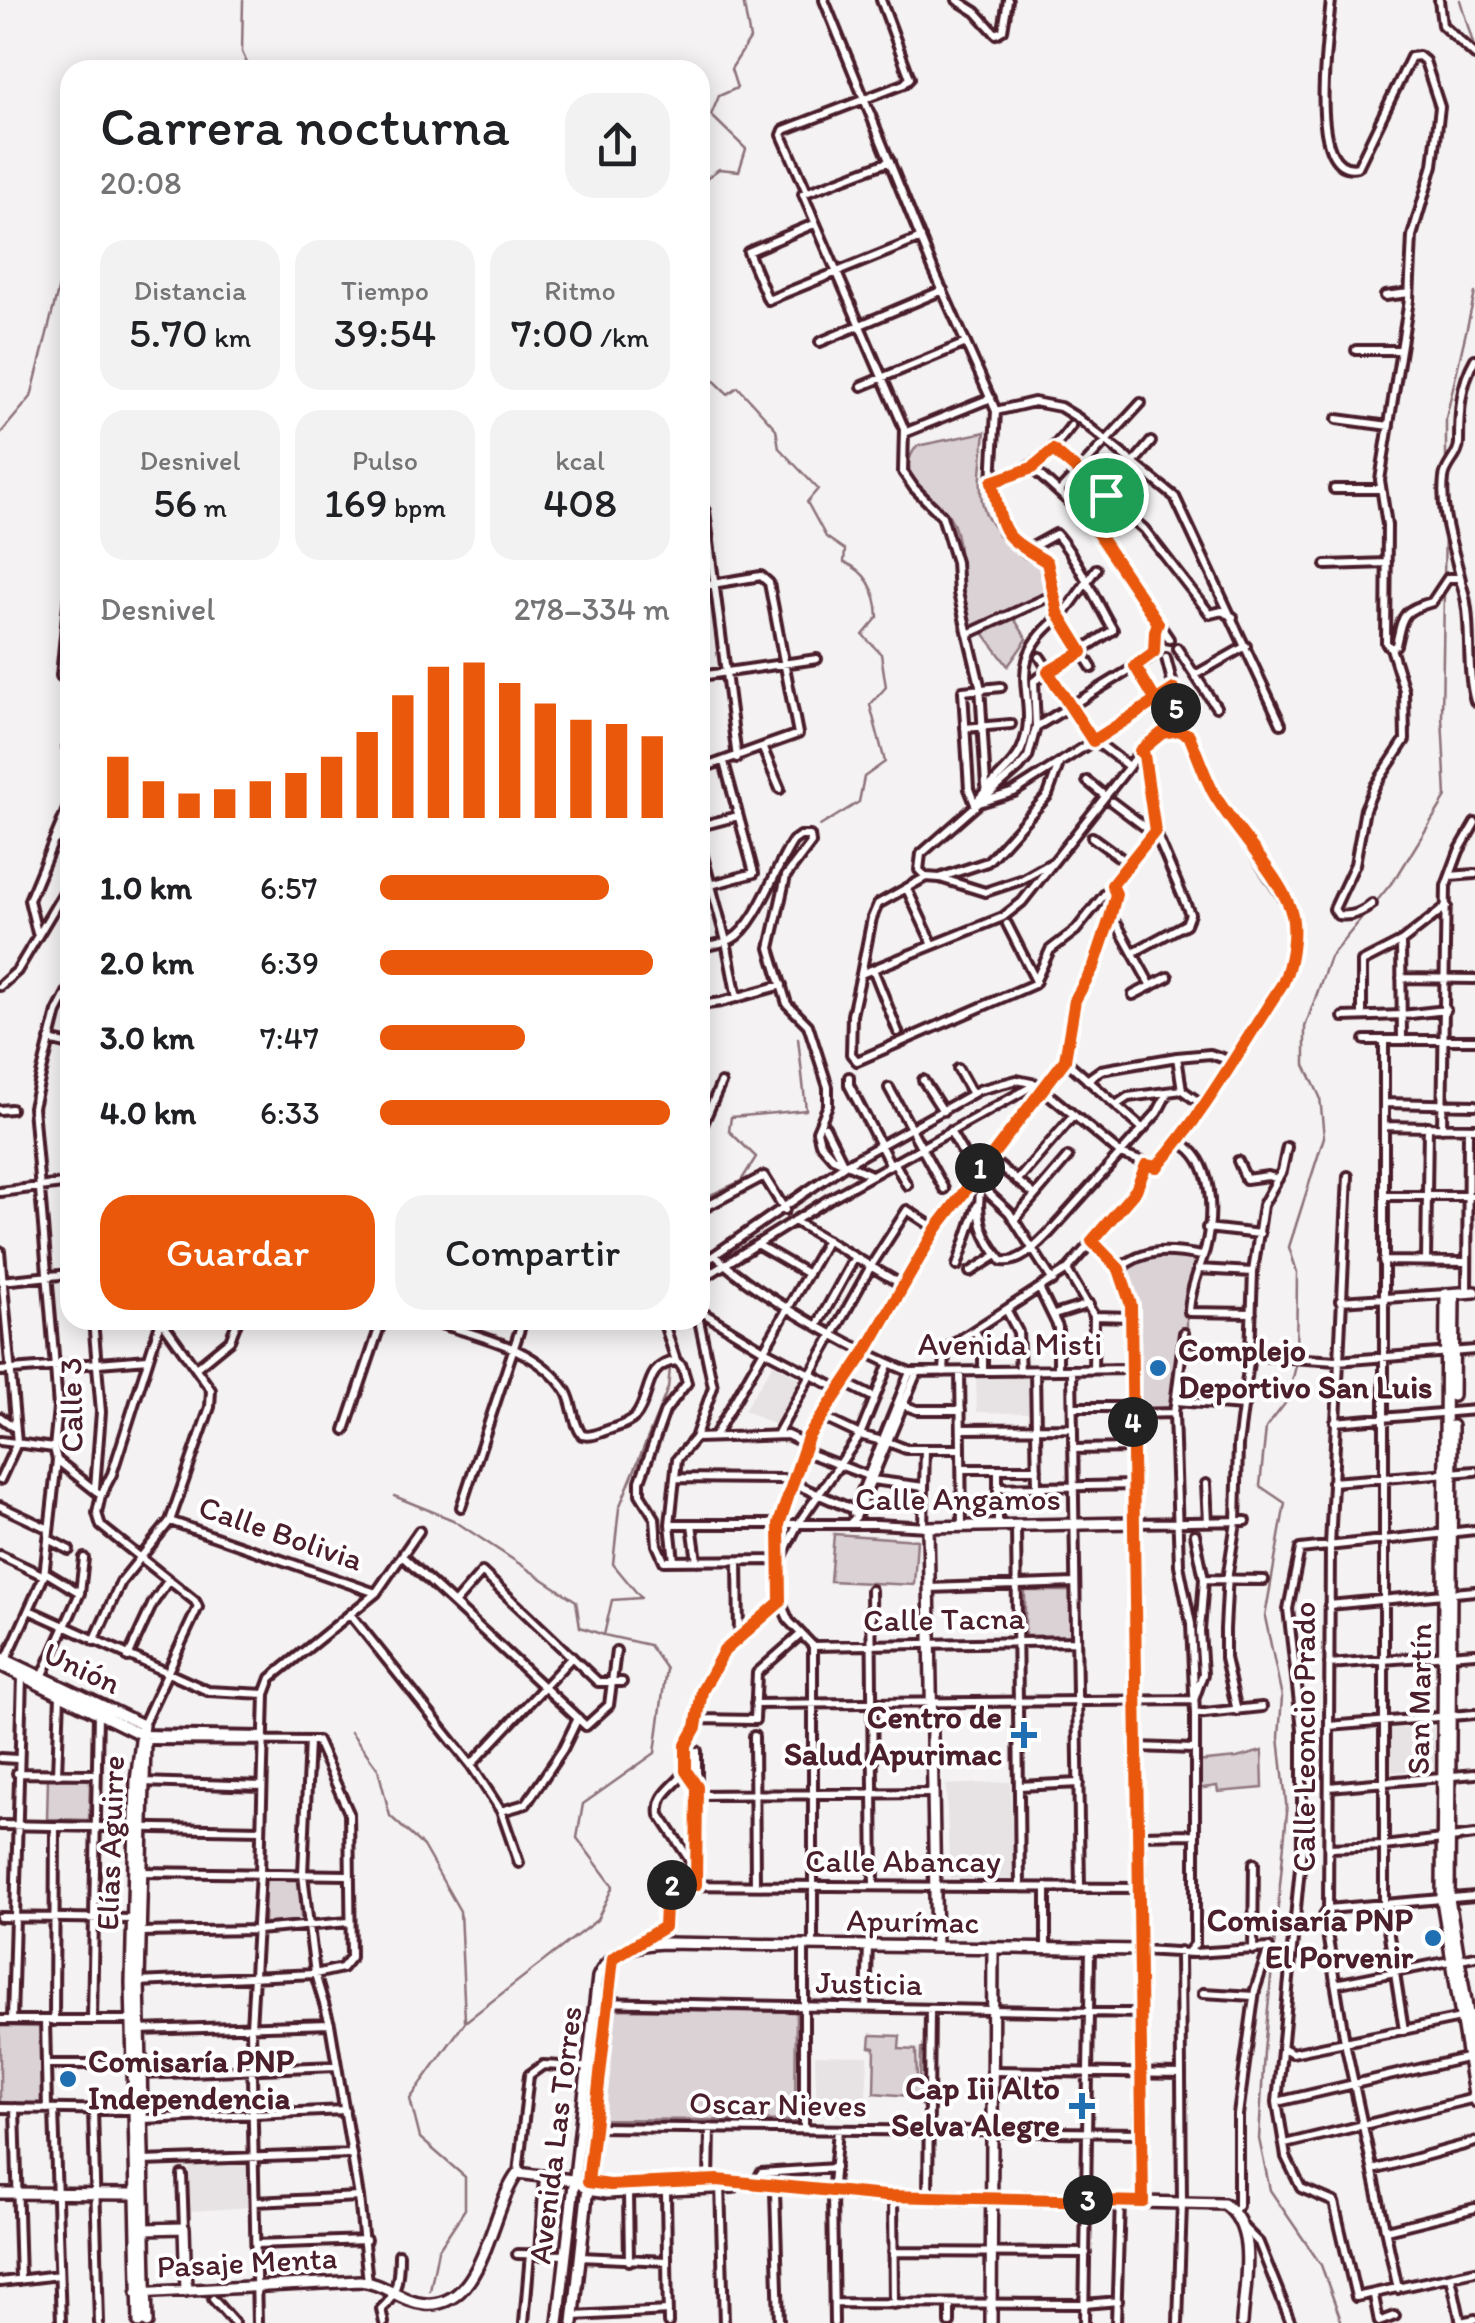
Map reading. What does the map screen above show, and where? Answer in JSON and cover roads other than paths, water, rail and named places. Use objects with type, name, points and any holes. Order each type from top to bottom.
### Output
[{"type":"street","points":[[824,0],[920,238],[992,398],[996,411],[992,482],[1003,532],[1025,551],[1047,562],[1055,591],[1053,598]]},
{"type":"street","points":[[807,192],[782,135],[784,130],[904,84],[910,78],[881,0]]},
{"type":"street","points":[[958,0],[976,12],[996,34],[1003,30],[1008,0]]},
{"type":"street","points":[[1331,0],[1322,80],[1326,136],[1341,166],[1358,166],[1411,57],[1419,56],[1426,61],[1440,107],[1433,165],[1412,236],[1402,350],[1380,489],[1386,512],[1386,643],[1404,690],[1405,740],[1365,809],[1355,864],[1334,909],[1338,914],[1362,913],[1372,904]]},
{"type":"street","points":[[1439,0],[1442,24],[1475,56]]},
{"type":"street","points":[[890,161],[803,194],[904,432],[904,472],[942,516],[980,688],[986,788]]},
{"type":"street","points":[[814,224],[748,252],[768,300],[920,238]]},
{"type":"street","points":[[820,342],[943,290]]},
{"type":"street","points":[[1385,296],[1409,294]]},
{"type":"street","points":[[862,386],[966,343]]},
{"type":"street","points":[[1356,350],[1402,350]]},
{"type":"street","points":[[1475,358],[1464,380],[1457,425],[1460,445],[1444,475],[1443,511],[1462,581],[1469,637],[1468,672],[1475,701]]},
{"type":"street","points":[[904,432],[992,398]]},
{"type":"street","points":[[996,411],[1034,402],[1060,407],[1175,497],[1281,724]]},
{"type":"street","points":[[1059,492],[1141,403]]},
{"type":"street","points":[[1338,419],[1390,426]]},
{"type":"street","points":[[992,482],[1032,468],[1072,426]]},
{"type":"street","points":[[1120,479],[1151,442]]},
{"type":"street","points":[[1053,450],[1144,528],[1210,614],[1222,611],[1234,618]]},
{"type":"street","points":[[1032,468],[1086,516],[1169,639]]},
{"type":"street","points":[[1334,490],[1380,489]]},
{"type":"street","points":[[1086,516],[1106,495]]},
{"type":"street","points":[[926,877],[918,867],[921,854],[1028,757],[1036,727],[1034,681],[1113,630],[1086,585],[1078,563],[1056,534],[1025,551]]},
{"type":"street","points":[[710,555],[737,758]]},
{"type":"street","points":[[1326,565],[1386,563]]},
{"type":"street","points":[[975,804],[1020,753],[1030,646],[1096,569]]},
{"type":"street","points":[[710,585],[761,576],[769,582],[798,734],[710,766]]},
{"type":"street","points":[[1391,648],[1396,645],[1401,621],[1410,608],[1433,600],[1448,578],[1462,581]]},
{"type":"street","points":[[970,633],[1044,598],[1053,598],[1058,603],[1059,616],[1092,668]]},
{"type":"street","points":[[1036,727],[1154,652],[1158,623]]},
{"type":"street","points":[[1195,674],[1246,646]]},
{"type":"street","points":[[1178,648],[1216,707]]},
{"type":"street","points":[[1040,657],[1093,741]]},
{"type":"street","points":[[1166,658],[1178,730]]},
{"type":"street","points":[[710,675],[816,660]]},
{"type":"street","points":[[1135,666],[1156,701]]},
{"type":"street","points":[[975,804],[970,797],[963,691],[1000,687]]},
{"type":"street","points":[[975,804],[1014,792],[1174,689]]},
{"type":"street","points":[[965,728],[1011,724]]},
{"type":"street","points":[[710,1258],[785,1210],[844,1165],[972,1094],[1008,1081],[1026,1080],[1039,1085],[1121,1154],[1157,1167],[1234,1062],[1288,972],[1293,917],[1280,890],[1214,793],[1189,735],[1178,730],[1162,733],[1140,751],[1022,902],[1003,917],[862,974]]},
{"type":"street","points":[[1102,746],[1128,766]]},
{"type":"street","points":[[763,749],[780,789]]},
{"type":"street","points":[[1134,952],[1186,924],[1190,914],[1154,832],[1144,755],[1140,751]]},
{"type":"street","points":[[724,762],[754,873],[710,886],[737,998]]},
{"type":"street","points":[[940,878],[994,856],[1048,795],[1059,764]]},
{"type":"street","points":[[1087,781],[1105,796]]},
{"type":"street","points":[[1112,802],[1154,832]]},
{"type":"street","points":[[710,823],[738,816]]},
{"type":"street","points":[[1442,1128],[1446,886],[1475,824]]},
{"type":"street","points":[[37,933],[29,900],[60,825]]},
{"type":"street","points":[[1054,862],[1022,880],[986,892],[926,877],[878,904],[852,1015],[851,1054],[857,1062],[1036,981],[1050,950],[1076,930],[1154,832]]},
{"type":"street","points":[[710,944],[738,934],[751,918],[792,841],[803,834],[810,836],[811,842],[786,876],[770,948],[789,1009],[811,1032],[828,1087],[828,1105],[818,1125],[818,1137],[832,1158],[871,1175]]},
{"type":"street","points":[[53,841],[60,836]]},
{"type":"street","points":[[1092,837],[1129,864]]},
{"type":"street","points":[[1450,876],[1475,874]]},
{"type":"street","points":[[804,2130],[804,2006],[813,1886],[813,1646],[800,1635],[780,1602],[779,1524],[805,1447],[936,1229],[1039,1085],[1065,1060],[1075,1000],[1094,966],[1110,918],[1116,894],[1112,885]]},
{"type":"street","points":[[907,889],[933,945]]},
{"type":"street","points":[[0,986],[17,970],[60,897]]},
{"type":"street","points":[[1362,1016],[1362,962],[1401,942],[1447,906]]},
{"type":"street","points":[[1110,918],[1151,986]]},
{"type":"street","points":[[1007,924],[1036,981]]},
{"type":"street","points":[[1401,942],[1402,1040]]},
{"type":"street","points":[[873,969],[898,1032]]},
{"type":"street","points":[[1133,996],[1168,977]]},
{"type":"street","points":[[1401,978],[1475,979]]},
{"type":"street","points":[[710,1002],[782,985]]},
{"type":"street","points":[[2,1661],[44,1574],[57,1460],[54,1448],[58,1408],[33,1107],[60,1006]]},
{"type":"street","points":[[1343,1017],[1402,1016],[1446,1010]]},
{"type":"street","points":[[50,1040],[60,1042]]},
{"type":"street","points":[[1365,1040],[1475,1040]]},
{"type":"street","points":[[1384,1040],[1384,1904],[1404,2030]]},
{"type":"street","points":[[1088,1080],[1101,1070],[1177,1057],[1210,1054],[1234,1062]]},
{"type":"street","points":[[1177,1057],[1182,1090],[1204,1106]]},
{"type":"street","points":[[1065,1060],[1142,1129]]},
{"type":"street","points":[[958,1069],[972,1094]]},
{"type":"street","points":[[849,1077],[849,1086],[881,1146],[907,1185]]},
{"type":"street","points":[[923,1080],[942,1111]]},
{"type":"street","points":[[710,1108],[721,1082]]},
{"type":"street","points":[[710,1273],[871,1175],[1039,1085]]},
{"type":"street","points":[[889,1088],[944,1190]]},
{"type":"street","points":[[1116,1105],[1128,1096],[1182,1090]]},
{"type":"street","points":[[980,1187],[977,1206],[988,1242],[1007,1262],[1031,1250],[1158,1112],[1167,1094]]},
{"type":"street","points":[[1384,1103],[1475,1104]]},
{"type":"street","points":[[0,1110],[10,1109]]},
{"type":"street","points":[[1017,1181],[1074,1115]]},
{"type":"street","points":[[1340,1301],[1471,1293],[1468,1262],[1472,1128],[1384,1126]]},
{"type":"street","points":[[1426,1261],[1428,1126]]},
{"type":"street","points":[[825,1127],[844,1165]]},
{"type":"street","points":[[950,1131],[980,1187],[1014,1220],[1053,1281]]},
{"type":"street","points":[[1179,1142],[1194,1151],[1201,1162],[1210,1198],[1189,1312],[1252,1313]]},
{"type":"street","points":[[1237,1711],[1225,1658],[1238,1445],[1263,1205],[1278,1179],[1287,1146]]},
{"type":"street","points":[[988,1157],[1035,1196]]},
{"type":"street","points":[[1014,1220],[1068,1158]]},
{"type":"street","points":[[1238,1160],[1246,1179],[1278,1179]]},
{"type":"street","points":[[944,1372],[948,1348],[1066,1270],[1136,1190],[1146,1165]]},
{"type":"street","points":[[710,1205],[764,1176],[785,1210]]},
{"type":"street","name":"Calle Leoncio Prado","points":[[1348,1176],[1332,1482],[1328,1909],[1324,1915],[1345,2042],[1398,2290]]},
{"type":"street","points":[[0,1192],[60,1185]]},
{"type":"street","points":[[1384,1196],[1471,1196]]},
{"type":"street","points":[[957,1266],[977,1206]]},
{"type":"street","points":[[777,1436],[906,1210],[936,1229]]},
{"type":"street","points":[[794,1221],[904,1286]]},
{"type":"street","points":[[1207,1228],[1260,1234]]},
{"type":"street","points":[[714,1438],[827,1240]]},
{"type":"street","points":[[1092,1241],[1119,1269],[1127,1286],[1131,1317],[1143,2202]]},
{"type":"street","points":[[757,1245],[808,1274]]},
{"type":"street","points":[[1119,1269],[1136,1256],[1158,1250],[1202,1256]]},
{"type":"street","points":[[0,1251],[17,1443],[0,1480]]},
{"type":"street","name":"Avenida Misti","points":[[715,1254],[789,1307],[890,1364],[913,1372],[1132,1369]]},
{"type":"street","points":[[970,1272],[997,1255]]},
{"type":"street","points":[[818,1324],[855,1257]]},
{"type":"street","points":[[1383,1260],[1468,1262]]},
{"type":"street","points":[[1198,1268],[1254,1272]]},
{"type":"street","points":[[1066,1270],[1094,1316],[1092,1370]]},
{"type":"street","points":[[1,1281],[60,1275]]},
{"type":"street","points":[[1040,1290],[1058,1328],[1058,1370]]},
{"type":"street","name":"San Martín","points":[[1450,1294],[1446,1899],[1469,2017],[1475,2099]]},
{"type":"street","points":[[1054,1315],[1089,1304]]},
{"type":"street","points":[[1006,1312],[1018,1332],[1020,1371]]},
{"type":"street","points":[[1094,1316],[1131,1317]]},
{"type":"street","points":[[710,1317],[812,1374],[875,1398]]},
{"type":"street","name":"Calle 3","points":[[94,1330],[101,1412],[98,1492]]},
{"type":"street","points":[[158,1330],[112,1474],[98,1492],[98,1520],[198,1607],[142,1734],[313,1741]]},
{"type":"street","points":[[94,1640],[121,1582],[170,1521],[210,1407],[211,1390],[169,1330]]},
{"type":"street","points":[[197,1367],[230,1340],[234,1330]]},
{"type":"street","points":[[346,1430],[379,1330]]},
{"type":"street","points":[[458,1330],[514,1349],[549,1368],[568,1394],[577,1428],[582,1435],[589,1436],[629,1422],[637,1414],[647,1383],[655,1372],[666,1362],[676,1360]]},
{"type":"street","points":[[461,1507],[520,1330]]},
{"type":"street","points":[[666,1330],[686,1384],[665,1410],[640,1481],[640,1494],[655,1518],[657,1545],[664,1561],[780,1560]]},
{"type":"street","points":[[674,1561],[670,1524],[677,1460],[695,1438],[713,1387],[701,1330]]},
{"type":"street","points":[[975,1330],[982,1345],[983,1371]]},
{"type":"street","points":[[1178,2323],[1185,1951],[1195,1944],[1195,1714],[1191,1624],[1179,1564],[1174,1412],[1184,1333]]},
{"type":"street","points":[[1182,1352],[1337,1361],[1475,1350]]},
{"type":"street","points":[[0,1371],[148,1358]]},
{"type":"street","points":[[780,1560],[798,1524],[860,1435],[890,1364]]},
{"type":"street","points":[[1072,1370],[1080,1888]]},
{"type":"street","points":[[1035,1371],[1037,1487]]},
{"type":"street","points":[[885,1442],[913,1372]]},
{"type":"street","points":[[849,1524],[913,1372]]},
{"type":"street","points":[[960,1372],[962,1527]]},
{"type":"street","points":[[1176,1401],[1244,1406]]},
{"type":"street","points":[[903,1405],[917,1410],[960,1410]]},
{"type":"street","points":[[1073,1407],[1174,1412]]},
{"type":"street","points":[[1335,1422],[1475,1410]]},
{"type":"street","points":[[822,1416],[860,1435],[906,1449],[961,1450]]},
{"type":"street","points":[[0,1417],[16,1428]]},
{"type":"street","points":[[961,1429],[1073,1428]]},
{"type":"street","points":[[695,1438],[787,1435],[840,1468],[870,1478],[924,1487]]},
{"type":"street","points":[[0,1441],[54,1448]]},
{"type":"street","points":[[1073,1449],[1133,1448]]},
{"type":"street","points":[[925,1449],[936,1946]]},
{"type":"street","points":[[57,1460],[98,1492]]},
{"type":"street","points":[[998,1469],[998,1526]]},
{"type":"street","points":[[962,1470],[1037,1469]]},
{"type":"street","points":[[1332,1482],[1475,1471]]},
{"type":"street","points":[[675,1478],[772,1478],[792,1482],[876,1524]]},
{"type":"street","points":[[1206,1484],[1208,1522]]},
{"type":"street","points":[[998,1488],[1134,1485]]},
{"type":"street","points":[[0,1506],[50,1529]]},
{"type":"street","name":"Calle Bolivia","points":[[170,1521],[376,1593]]},
{"type":"street","name":"Calle Angamos","points":[[670,1524],[876,1524],[926,1528],[1246,1521]]},
{"type":"street","points":[[692,1524],[697,1561]]},
{"type":"street","points":[[1016,1526],[1020,1887]]},
{"type":"street","points":[[1475,1530],[1300,1549],[1288,1609],[1302,1729],[1302,1847],[1276,2102],[1286,2157],[1301,2188],[1334,2202],[1356,2297],[1475,2271]]},
{"type":"street","points":[[258,2322],[251,2027],[264,1694],[272,1678],[376,1593],[420,1531]]},
{"type":"street","points":[[1194,1700],[1203,1674],[1200,1631],[1204,1579],[1195,1534]]},
{"type":"street","points":[[48,1538],[69,1550]]},
{"type":"street","points":[[0,1555],[80,1594]]},
{"type":"street","points":[[402,1556],[586,1726],[609,1705],[616,1651]]},
{"type":"street","points":[[42,1677],[80,1594],[84,1558]]},
{"type":"street","points":[[738,1560],[739,1637]]},
{"type":"street","points":[[454,1604],[482,1572],[598,1682],[622,1682]]},
{"type":"street","points":[[1204,1579],[1264,1580]]},
{"type":"street","points":[[128,1657],[153,1603],[168,1581]]},
{"type":"street","points":[[929,1588],[1076,1584]]},
{"type":"street","points":[[870,1590],[874,1886]]},
{"type":"street","points":[[1329,1605],[1475,1591]]},
{"type":"street","points":[[697,1791],[686,1771],[686,1745],[698,1719],[702,1691],[724,1651],[780,1602]]},
{"type":"street","points":[[29,1610],[208,1692],[264,1694]]},
{"type":"street","points":[[350,1614],[472,1764],[502,1812],[519,1863]]},
{"type":"street","points":[[698,1719],[754,1720],[757,1674],[800,1635]]},
{"type":"street","name":"Calle Tacna","points":[[813,1646],[1076,1642]]},
{"type":"street","points":[[1329,1664],[1475,1653]]},
{"type":"street","points":[[472,1764],[572,1656]]},
{"type":"street","name":"Unión","points":[[2,1661],[22,1676],[142,1734]]},
{"type":"street","name":"Unión","points":[[2,1661],[42,1677],[142,1734]]},
{"type":"street","points":[[12,2020],[22,1676]]},
{"type":"street","points":[[57,1774],[60,1695]]},
{"type":"street","points":[[756,1704],[1194,1700]]},
{"type":"street","points":[[1195,1714],[1262,1707]]},
{"type":"street","points":[[92,2020],[98,1713]]},
{"type":"street","points":[[1329,1726],[1475,1714]]},
{"type":"street","points":[[502,1812],[526,1804],[578,1718]]},
{"type":"street","name":"Elías Aguirre","points":[[139,2323],[145,2230],[132,2064],[142,1734]]},
{"type":"street","points":[[754,1736],[755,1886]]},
{"type":"street","points":[[313,1741],[303,1874],[315,1974],[330,2024],[359,2196],[368,2282]]},
{"type":"street","points":[[135,1982],[315,1974],[348,1964],[349,1813],[313,1741]]},
{"type":"street","points":[[1138,1747],[1192,1749]]},
{"type":"street","points":[[696,1885],[697,1751]]},
{"type":"street","points":[[0,1758],[17,1759]]},
{"type":"street","points":[[686,1771],[660,1796],[660,1816],[697,1871]]},
{"type":"street","points":[[17,1773],[95,1774]]},
{"type":"street","points":[[1328,1787],[1475,1774]]},
{"type":"street","points":[[139,1781],[262,1786]]},
{"type":"street","points":[[1019,1786],[1078,1782]]},
{"type":"street","points":[[697,1791],[933,1793]]},
{"type":"street","points":[[0,1825],[261,1830]]},
{"type":"street","points":[[55,1826],[46,2064],[57,2194],[61,2323]]},
{"type":"street","points":[[1140,1835],[1194,1834]]},
{"type":"street","points":[[1328,1848],[1475,1835]]},
{"type":"street","points":[[1234,2211],[1238,2206],[1238,2115],[1254,1996],[1269,1948],[1253,1950],[1254,1864]]},
{"type":"street","points":[[137,1872],[348,1875]]},
{"type":"street","name":"Elías Aguirre","points":[[135,1932],[132,1919],[137,1872]]},
{"type":"street","name":"Calle Abancay","points":[[664,1927],[666,1885],[1140,1888]]},
{"type":"street","points":[[1046,1887],[1046,1948]]},
{"type":"street","points":[[1328,1909],[1475,1896]]},
{"type":"street","points":[[0,1917],[132,1919]]},
{"type":"street","points":[[135,1932],[257,1930],[350,1922]]},
{"type":"street","points":[[664,1927],[664,1943]]},
{"type":"street","points":[[637,1944],[664,1927]]},
{"type":"street","name":"Apurímac","points":[[637,1944],[1253,1950]]},
{"type":"street","name":"Avenida Las Torres","points":[[573,2319],[600,2068],[600,1972],[613,1958],[637,1944]]},
{"type":"street","points":[[866,2008],[868,1946]]},
{"type":"street","points":[[991,2323],[994,1948]]},
{"type":"street","points":[[1084,2323],[1090,1949]]},
{"type":"street","points":[[1335,1984],[1475,1956]]},
{"type":"street","points":[[1203,1993],[1254,1996]]},
{"type":"street","name":"Avenida Las Torres","points":[[558,2323],[588,2068],[601,2002]]},
{"type":"street","name":"Justicia","points":[[601,2002],[1142,2013]]},
{"type":"street","points":[[928,2196],[930,2009]]},
{"type":"street","points":[[1281,2047],[1292,2053],[1469,2017]]},
{"type":"street","points":[[0,2020],[92,2020],[134,2027],[330,2024]]},
{"type":"street","name":"Elías Aguirre","points":[[134,2027],[142,2119],[134,2194],[147,2323]]},
{"type":"street","points":[[1276,2102],[1473,2057]]},
{"type":"street","points":[[46,2064],[132,2064]]},
{"type":"street","points":[[600,2068],[542,2065],[529,2076],[518,2173],[575,2180],[628,2193],[714,2184],[776,2191],[1224,2204],[1259,2242],[1291,2323]]},
{"type":"street","points":[[140,2074],[337,2066]]},
{"type":"street","points":[[992,2071],[1181,2074]]},
{"type":"street","points":[[1285,2144],[1475,2099]]},
{"type":"street","points":[[0,2108],[134,2110]]},
{"type":"street","points":[[16,2108],[20,2280]]},
{"type":"street","points":[[93,2110],[99,2323]]},
{"type":"street","points":[[142,2119],[345,2110]]},
{"type":"street","name":"Oscar Nieves","points":[[593,2127],[1142,2133]]},
{"type":"street","points":[[710,2128],[724,2323]]},
{"type":"street","points":[[834,2323],[833,2192],[838,2130]]},
{"type":"street","points":[[1372,2170],[1475,2142]]},
{"type":"street","points":[[140,2161],[352,2154]]},
{"type":"street","points":[[756,2184],[762,2174],[835,2168]]},
{"type":"street","name":"Pasaje Menta","points":[[142,2293],[368,2282],[427,2304],[447,2301],[458,2294],[474,2273],[518,2173]]},
{"type":"street","points":[[182,2174],[186,2292]]},
{"type":"street","points":[[524,2323],[544,2176]]},
{"type":"street","points":[[588,2186],[756,2184],[833,2192]]},
{"type":"street","points":[[776,2191],[780,2323]]},
{"type":"street","points":[[666,2192],[668,2323]]},
{"type":"street","points":[[0,2193],[134,2194]]},
{"type":"street","points":[[628,2193],[629,2261]]},
{"type":"street","points":[[889,2195],[894,2304]]},
{"type":"street","points":[[255,2202],[359,2196]]},
{"type":"street","points":[[1116,2323],[1120,2201]]},
{"type":"street","points":[[1386,2230],[1475,2208]]},
{"type":"street","points":[[1242,2323],[1246,2246],[1243,2227]]},
{"type":"street","points":[[145,2230],[184,2228]]},
{"type":"street","points":[[256,2244],[366,2240]]},
{"type":"street","points":[[1246,2246],[1259,2242]]},
{"type":"street","points":[[893,2252],[1086,2253]]},
{"type":"street","points":[[384,2323],[380,2309],[399,2281],[400,2254]]},
{"type":"street","points":[[518,2254],[566,2256]]},
{"type":"street","points":[[580,2257],[666,2261]]},
{"type":"street","points":[[0,2282],[59,2275]]},
{"type":"street","points":[[1452,2277],[1461,2323],[1475,2319]]},
{"type":"street","points":[[1374,2296],[1379,2322],[1395,2316]]},
{"type":"street","points":[[214,2299],[234,2323]]},
{"type":"street","points":[[834,2304],[1118,2301]]},
{"type":"street","points":[[950,2304],[950,2323]]},
{"type":"street","points":[[573,2319],[668,2312]]},
{"type":"waterway","points":[[243,0],[242,52],[246,60]]},
{"type":"waterway","points":[[710,176],[719,169],[739,171],[746,149],[711,115],[719,96],[737,88],[731,69],[750,39],[743,0]]},
{"type":"waterway","points":[[1460,0],[1475,50]]},
{"type":"waterway","points":[[0,434],[31,397],[60,286]]},
{"type":"waterway","points":[[1446,464],[1446,418],[1475,293]]},
{"type":"waterway","points":[[710,377],[728,394],[738,387],[776,429],[779,448],[818,489],[807,502],[826,537],[845,550],[844,562],[865,577],[876,599],[878,617],[863,635],[881,654],[886,687],[870,705],[885,762],[864,777],[859,802],[820,826]]},
{"type":"waterway","points":[[1444,579],[1445,527]]},
{"type":"waterway","points":[[1376,902],[1398,875],[1446,797],[1442,716],[1444,592]]},
{"type":"waterway","points":[[1342,2323],[1321,2265],[1270,2190],[1259,2139],[1287,1812],[1279,1737],[1282,1697],[1265,1617],[1285,1503],[1260,1486],[1266,1428],[1287,1401],[1296,1366],[1297,1272],[1289,1247],[1324,1137],[1320,1097],[1305,1065],[1305,1027],[1330,957],[1367,912]]},
{"type":"waterway","points":[[710,1195],[741,1181],[756,1157],[729,1131],[731,1117],[806,1110],[798,1038]]},
{"type":"waterway","points":[[430,2291],[438,2250],[465,2209],[465,2177],[420,2138],[410,2099],[465,2022],[597,1920],[613,1886],[577,1838],[583,1804],[655,1753],[666,1669],[649,1645],[604,1635],[612,1600],[641,1598],[613,1564],[619,1508],[668,1388],[671,1358],[660,1330]]},
{"type":"waterway","points":[[394,1496],[453,1520],[576,1601],[580,1627],[604,1635]]},
{"type":"waterway","points":[[351,1732],[378,1769],[390,1816],[423,1846],[460,1911],[465,2020]]},
{"type":"place","name":"Complejo Deportivo San Luis","points":[[1158,1368]]},
{"type":"place","name":"Centro de Salud Apurimac","points":[[1024,1735]]},
{"type":"place","name":"Comisaría PNP El Porvenir","points":[[1433,1938]]},
{"type":"place","name":"Comisaría PNP Independencia","points":[[68,2079]]},
{"type":"place","name":"Cap Iii Alto Selva Alegre","points":[[1082,2106]]}]
